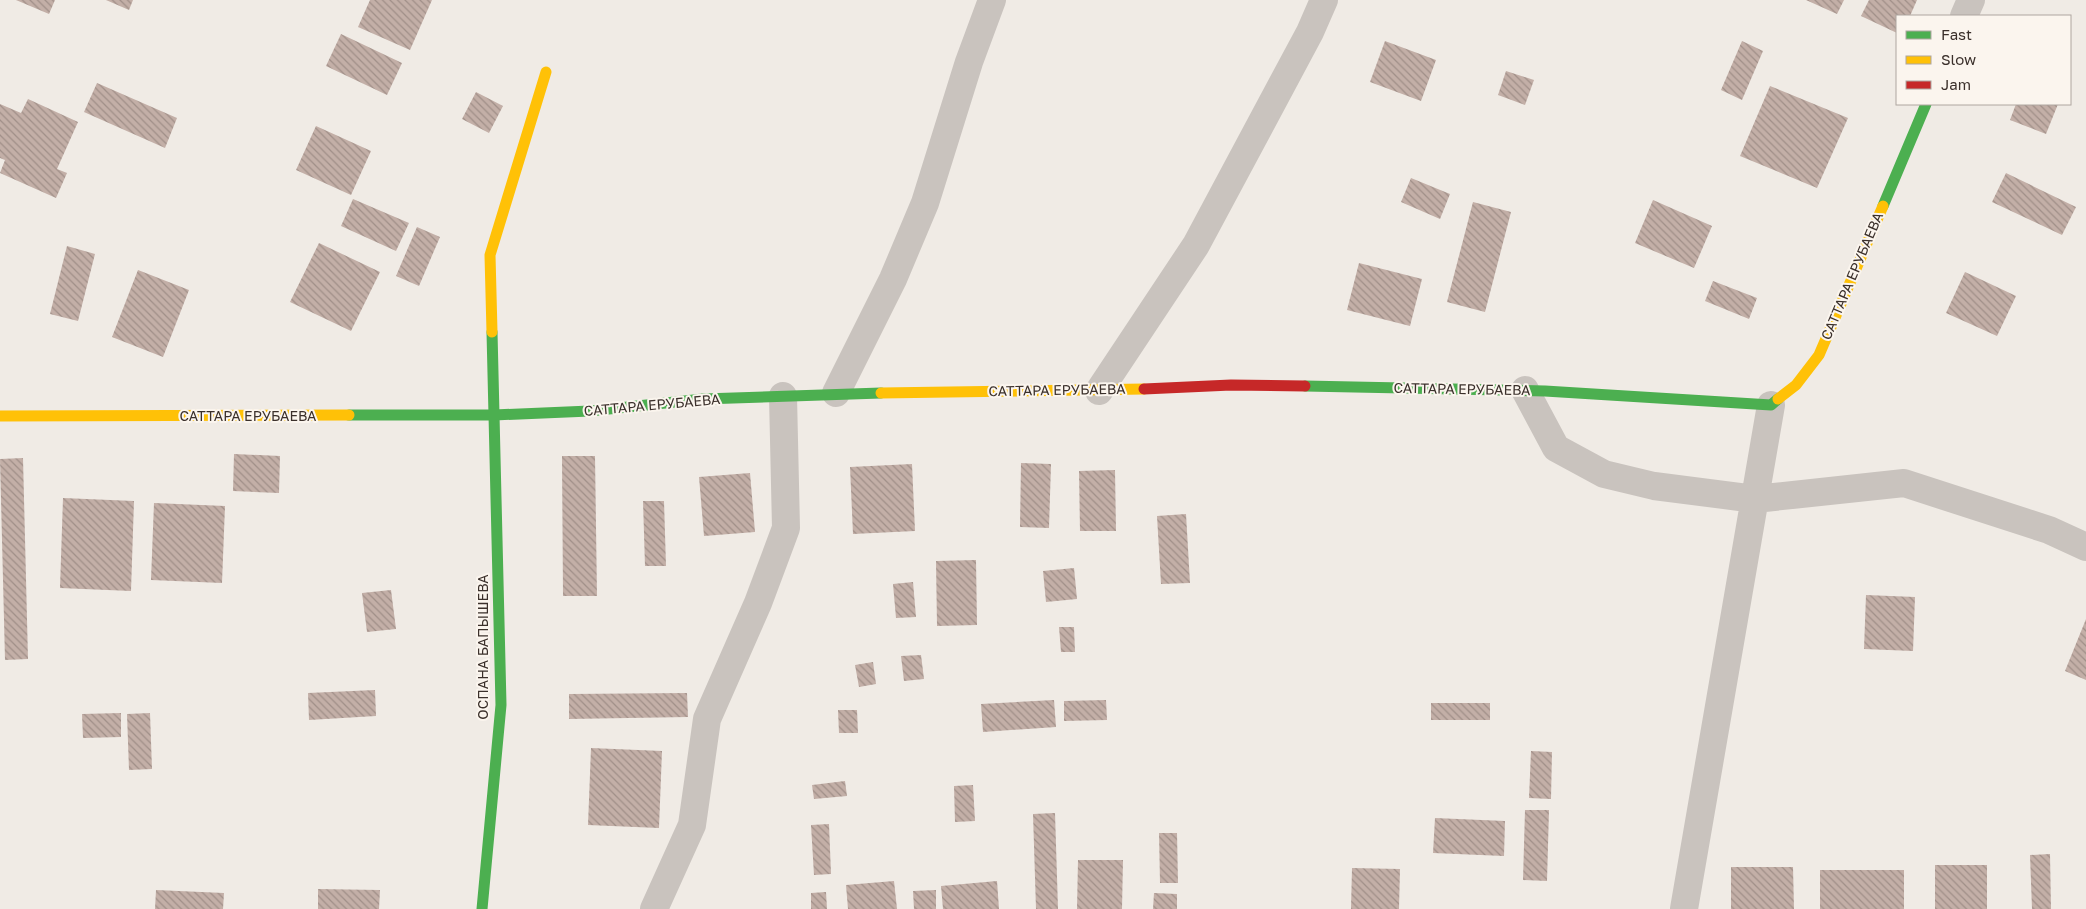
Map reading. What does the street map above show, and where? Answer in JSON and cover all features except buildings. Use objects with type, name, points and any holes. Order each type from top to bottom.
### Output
[{"type":"street","points":[[836,393],[893,280],[925,203],[969,62],[992,0]]},
{"type":"street","points":[[1099,390],[1196,245],[1310,32],[1324,0]]},
{"type":"street","points":[[1964,15],[1971,0]]},
{"type":"street","name":"ОСПАНА БАПЫШЕВА","points":[[482,909],[501,705],[490,255],[546,72]]},
{"type":"street","name":"САТТАРА ЕРУБАЕВА","points":[[0,416],[494,415],[590,411],[703,399],[836,393],[1099,390],[1231,385],[1525,390],[1770,405],[1796,385],[1819,355],[1926,105]]},
{"type":"street","points":[[1525,390],[1556,448],[1604,474],[1654,486],[1754,499],[1904,484],[2049,530],[2086,547]]},
{"type":"street","points":[[654,909],[692,825],[707,719],[758,603],[786,528],[783,396]]},
{"type":"street","points":[[1684,909],[1770,405]]},
{"type":"traffic: fast","points":[[1883,206],[1926,105]]},
{"type":"traffic: fast","points":[[482,909],[501,705],[492,332]]},
{"type":"traffic: fast","points":[[1305,386],[1545,391],[1771,405],[1778,399]]},
{"type":"traffic: fast","points":[[349,415],[494,415],[590,411],[703,399],[881,393]]},
{"type":"traffic: slow","points":[[492,332],[490,255],[546,72]]},
{"type":"traffic: slow","points":[[1778,399],[1796,385],[1819,355],[1883,206]]},
{"type":"traffic: slow","points":[[881,393],[1144,389]]},
{"type":"traffic: slow","points":[[0,416],[349,415]]},
{"type":"traffic: jam","points":[[1144,389],[1231,385],[1305,386]]}]
